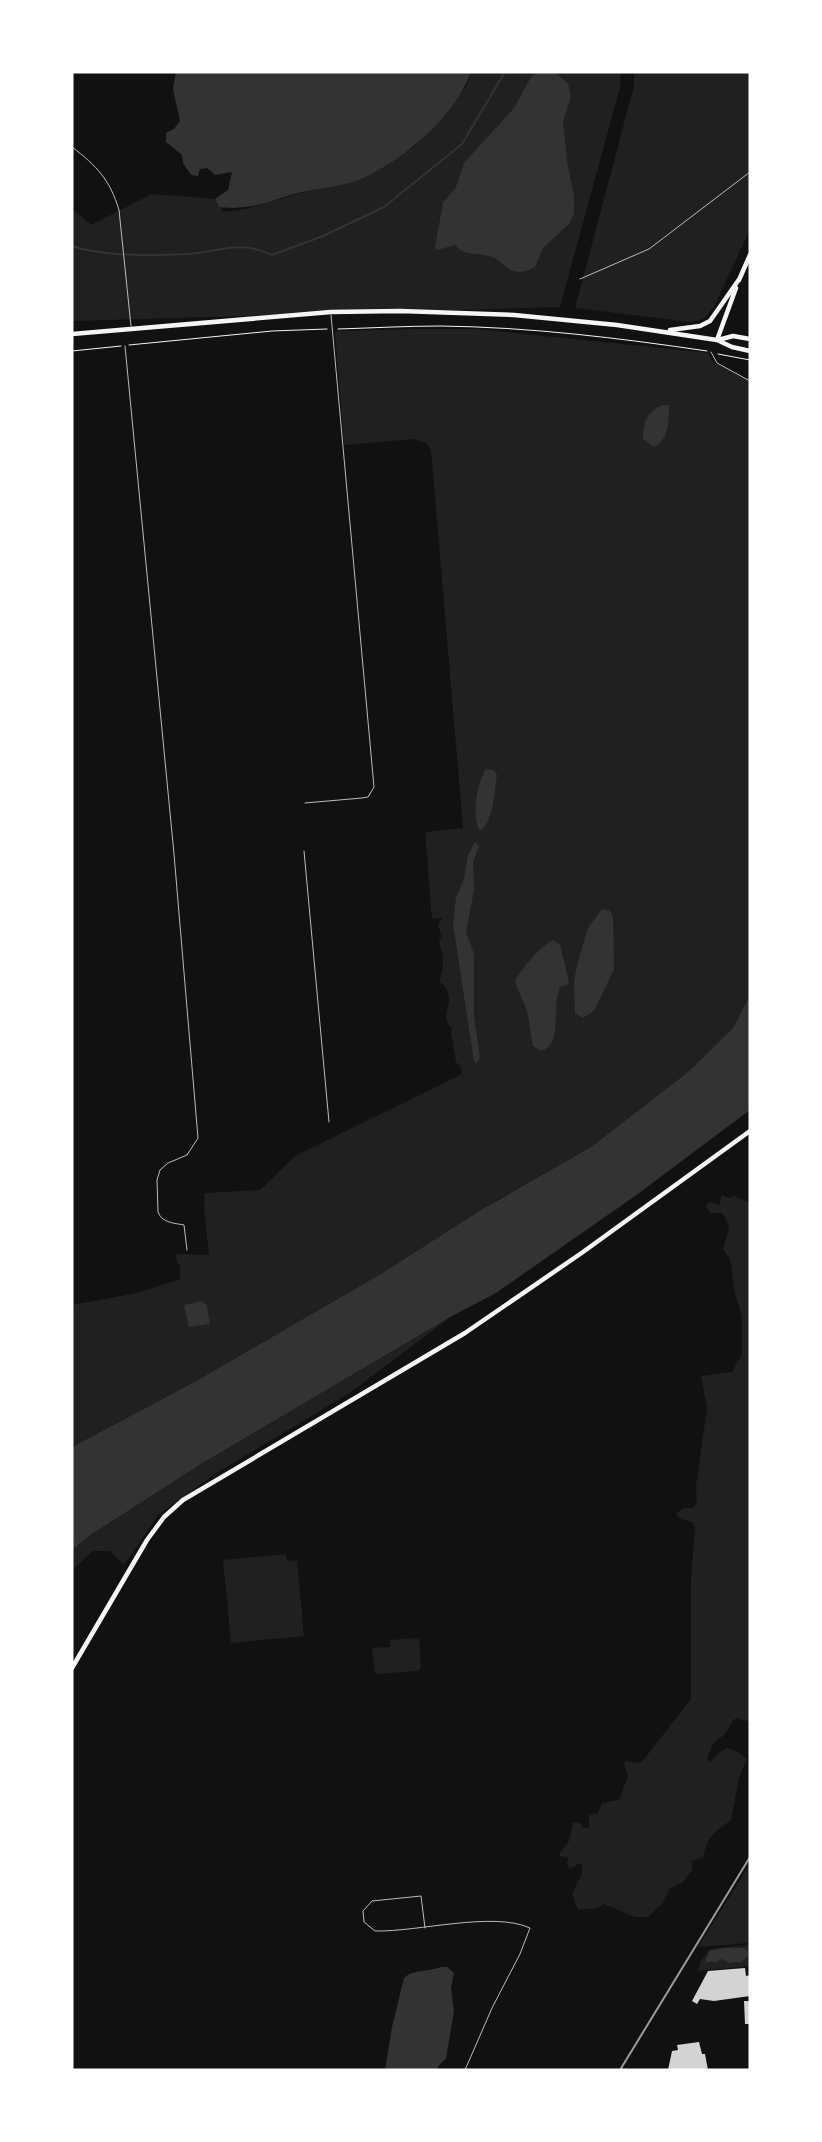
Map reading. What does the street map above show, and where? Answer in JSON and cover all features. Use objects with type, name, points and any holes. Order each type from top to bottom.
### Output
[{"type":"highway","points":[[717,340],[750,255]]},
{"type":"highway","points":[[665,331],[700,326],[709,321],[740,278]]},
{"type":"highway","points":[[72,334],[331,313],[400,311],[514,315],[665,331],[717,340],[750,351]]},
{"type":"highway","points":[[717,340],[733,336],[750,339]]},
{"type":"highway","points":[[72,1668],[147,1539],[183,1500],[465,1333],[583,1252],[750,1131]]},
{"type":"lane","points":[[72,147],[106,178],[119,211],[131,328]]},
{"type":"lane","points":[[580,279],[649,250],[750,172]]},
{"type":"lane","points":[[305,803],[362,799],[368,797],[374,787],[331,313]]},
{"type":"lane","points":[[125,345],[198,1138],[187,1155],[181,1160],[168,1163],[160,1170],[157,1180],[158,1212],[166,1221],[184,1225],[187,1250]]},
{"type":"lane","points":[[711,352],[717,363],[750,381]]},
{"type":"lane","points":[[304,851],[329,1122]]},
{"type":"lane","points":[[425,1927],[421,1896],[372,1901],[363,1911],[364,1922],[375,1931],[425,1927],[507,1920],[530,1928],[466,2070]]},
{"type":"path","points":[[72,351],[272,331],[440,326],[626,341],[750,359]]},
{"type":"shaded area","points":[[176,72],[471,72],[453,105],[441,120],[410,148],[377,171],[346,184],[251,206],[231,208],[219,207],[215,199],[228,190],[232,172],[215,175],[207,168],[200,169],[198,176],[191,175],[183,163],[182,155],[166,142],[166,133],[174,129],[180,121],[173,89]]},
{"type":"shaded area","points":[[471,72],[620,72],[621,84],[560,307],[72,321],[72,209],[91,225],[152,194],[215,199],[223,212],[246,209],[360,179],[414,147],[466,87]]},
{"type":"shaded area","points":[[538,72],[555,72],[568,84],[571,96],[563,121],[574,196],[574,213],[570,223],[543,248],[535,267],[523,272],[511,270],[485,255],[464,252],[455,245],[437,250],[435,247],[443,203],[456,187],[464,163],[514,108],[531,77]]},
{"type":"shaded area","points":[[634,72],[750,72],[750,229],[715,305],[698,321],[575,308],[634,86]]},
{"type":"shaded area","points":[[477,329],[708,353],[713,362],[750,381],[750,995],[733,1028],[688,1072],[591,1147],[495,1201],[384,1272],[198,1380],[72,1447],[72,1305],[137,1293],[180,1279],[180,1267],[175,1256],[209,1255],[205,1193],[260,1190],[295,1156],[462,1074],[456,1062],[452,1029],[446,1018],[448,995],[446,987],[440,982],[443,954],[438,925],[442,918],[432,919],[425,832],[463,828],[431,450],[426,443],[414,439],[344,445],[335,333]]},
{"type":"shaded area","points":[[669,405],[667,429],[663,440],[654,447],[643,439],[644,428],[653,410]]},
{"type":"shaded area","points":[[486,769],[494,770],[497,775],[491,814],[480,831],[476,818],[476,800]]},
{"type":"shaded area","points":[[475,842],[479,846],[473,862],[474,890],[466,933],[474,953],[474,1016],[480,1058],[476,1064],[453,924],[456,898],[464,879],[468,855]]},
{"type":"shaded area","points":[[602,909],[610,911],[613,917],[614,969],[594,1011],[583,1018],[575,1013],[574,981],[588,928]]},
{"type":"shaded area","points":[[553,940],[560,945],[569,981],[568,985],[561,986],[558,994],[552,1041],[541,1051],[533,1046],[527,1010],[515,982],[531,959]]},
{"type":"shaded area","points":[[750,995],[750,1110],[635,1196],[496,1293],[452,1316],[201,1464],[92,1534],[72,1550],[72,1447],[198,1380],[591,1147],[688,1072],[733,1028]]},
{"type":"shaded area","points":[[722,1195],[729,1198],[735,1196],[750,1203],[750,1722],[738,1718],[733,1720],[726,1733],[713,1744],[707,1758],[711,1762],[727,1748],[747,1759],[739,1778],[731,1820],[712,1835],[703,1857],[692,1861],[692,1870],[683,1882],[669,1889],[663,1903],[648,1917],[635,1917],[604,1904],[597,1908],[578,1910],[572,1893],[582,1874],[582,1865],[580,1863],[570,1869],[568,1858],[560,1856],[569,1841],[573,1823],[580,1823],[583,1828],[587,1828],[589,1815],[598,1813],[602,1803],[619,1800],[628,1776],[624,1763],[641,1763],[691,1699],[691,1578],[695,1527],[692,1522],[681,1519],[676,1514],[683,1508],[693,1508],[697,1502],[696,1486],[707,1408],[701,1376],[732,1372],[742,1354],[742,1317],[730,1259],[723,1249],[728,1223],[722,1213],[710,1213],[706,1205],[710,1202],[719,1205]]},
{"type":"shaded area","points":[[202,1301],[207,1306],[210,1324],[189,1327],[184,1305]]},
{"type":"shaded area","points":[[452,1316],[348,1394],[218,1472],[158,1515],[124,1565],[110,1551],[93,1551],[72,1570],[72,1550],[92,1534],[201,1464]]},
{"type":"shaded area","points":[[286,1554],[287,1561],[297,1560],[304,1636],[231,1643],[223,1560]]},
{"type":"shaded area","points":[[419,1638],[421,1668],[418,1671],[375,1672],[372,1648],[390,1647],[390,1640]]},
{"type":"shaded area","points":[[750,1864],[750,1966],[698,1971],[700,1962],[710,1949],[749,1943],[698,1947]]},
{"type":"shaded area","points":[[744,1948],[748,1951],[748,1956],[741,1962],[727,1963],[721,1959],[715,1963],[705,1963],[709,1951]]},
{"type":"shaded area","points":[[447,1967],[454,1973],[451,1988],[454,2011],[446,2059],[437,2070],[385,2070],[404,1978],[412,1973]]},
{"type":"building","points":[[745,1968],[746,1976],[750,1975],[750,1996],[714,2001],[700,1999],[697,2004],[692,2001],[708,1971]]},
{"type":"building","points":[[744,2001],[750,2001],[750,2024],[745,2024]]},
{"type":"building","points":[[699,2042],[708,2070],[668,2070],[672,2051],[678,2050],[677,2045]]},
{"type":"waterway","points":[[72,246],[113,254],[143,255],[187,254],[239,247],[272,255],[323,236],[384,207],[462,144],[505,72]]},
{"type":"railway","points":[[620,2070],[750,1857]]}]
